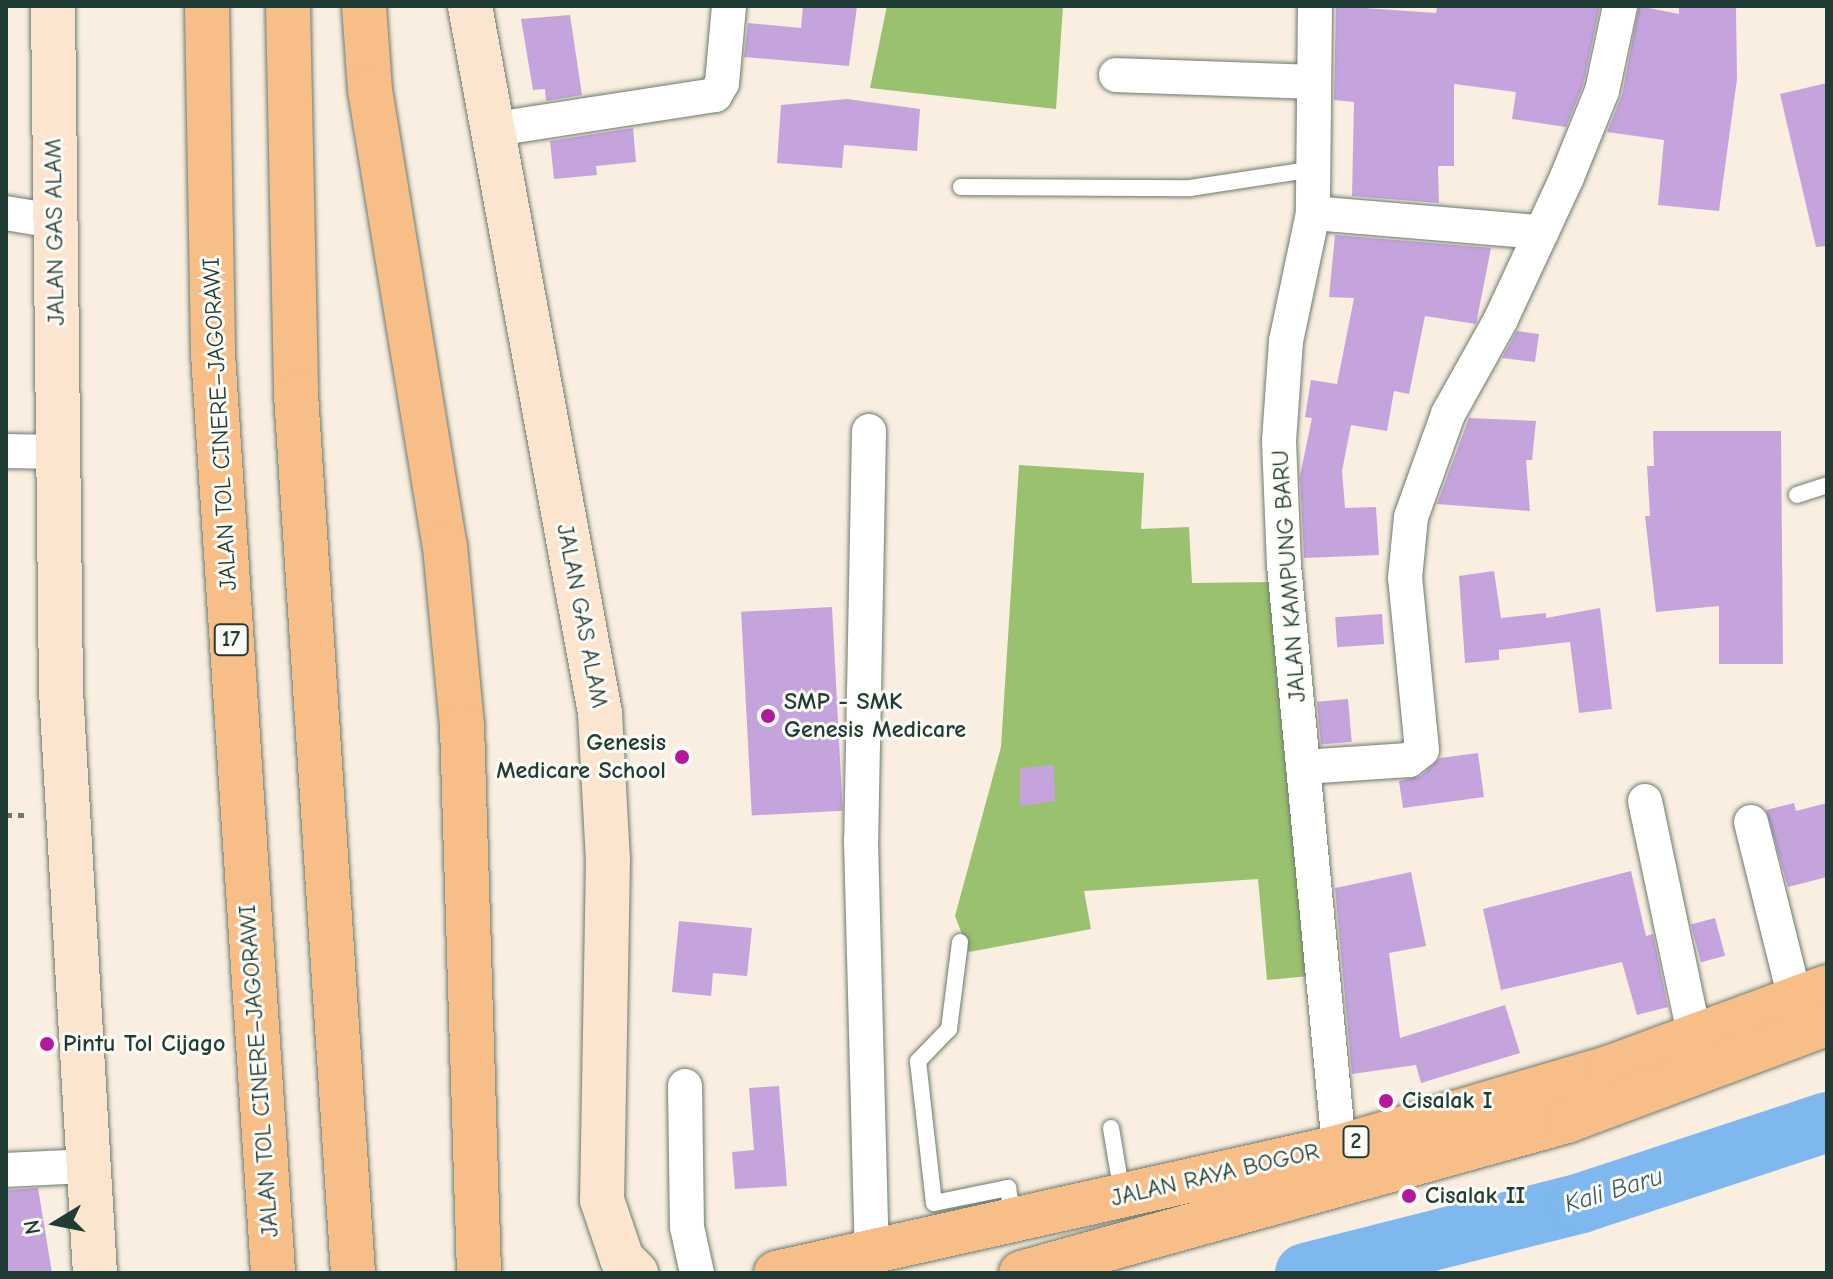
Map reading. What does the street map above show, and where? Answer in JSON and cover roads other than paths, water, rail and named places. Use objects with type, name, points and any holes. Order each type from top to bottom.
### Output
[{"type":"highway","name":"JALAN TOL CINERE–JAGORAWI","points":[[207,6],[213,354],[273,1273]]},
{"type":"highway","points":[[288,6],[296,394],[353,1273]]},
{"type":"highway","points":[[364,6],[370,90],[445,546],[462,726],[479,1273]]},
{"type":"highway","name":"JALAN RAYA BOGOR","points":[[781,1272],[1339,1147],[1544,1089],[1695,1038],[1816,1003]]},
{"type":"highway","name":"JALAN RAYA BOGOR","points":[[1021,1273],[1567,1121],[1816,1003]]},
{"type":"main road","name":"JALAN GAS ALAM","points":[[53,6],[61,691],[95,1273]]},
{"type":"main road","name":"JALAN GAS ALAM","points":[[470,6],[489,130],[600,713],[608,859],[602,1200],[622,1259],[636,1273]]},
{"type":"street","points":[[489,130],[715,95],[722,83],[729,6]]},
{"type":"street","name":"JALAN KAMPUNG BARU","points":[[1315,6],[1313,213],[1286,341],[1279,441],[1284,565],[1339,1147]]},
{"type":"street","points":[[1303,767],[1419,757],[1417,668],[1405,578],[1411,517],[1448,414],[1541,232],[1602,91],[1620,6]]},
{"type":"street","points":[[1116,75],[1314,82]]},
{"type":"street","points":[[6,213],[54,221]]},
{"type":"street","points":[[1313,213],[1541,232]]},
{"type":"street","points":[[869,431],[861,841],[872,1252]]},
{"type":"street","points":[[6,451],[57,452]]},
{"type":"street","points":[[1645,801],[1695,1038]]},
{"type":"street","points":[[1751,822],[1816,1003]]},
{"type":"street","points":[[685,1086],[687,1227],[697,1273]]},
{"type":"street","points":[[6,1170],[89,1166]]},
{"type":"lane","points":[[961,187],[1190,188],[1314,169]]},
{"type":"lane","points":[[1797,495],[1827,485]]},
{"type":"lane","points":[[960,942],[949,1029],[918,1061],[934,1203],[1008,1188],[1013,1221]]},
{"type":"lane","points":[[1111,1128],[1122,1196]]},
{"type":"waterway","name":"Kali Baru","points":[[1305,1273],[1581,1203],[1827,1122]]},
{"type":"place","name":"SMP - SMK Genesis Medicare","points":[[768,716]]},
{"type":"place","name":"Genesis Medicare School","points":[[682,757]]},
{"type":"place","name":"Pintu Tol Cijago","points":[[47,1044]]},
{"type":"place","name":"Cisalak I","points":[[1386,1101]]},
{"type":"place","name":"Cisalak II","points":[[1409,1196]]}]
